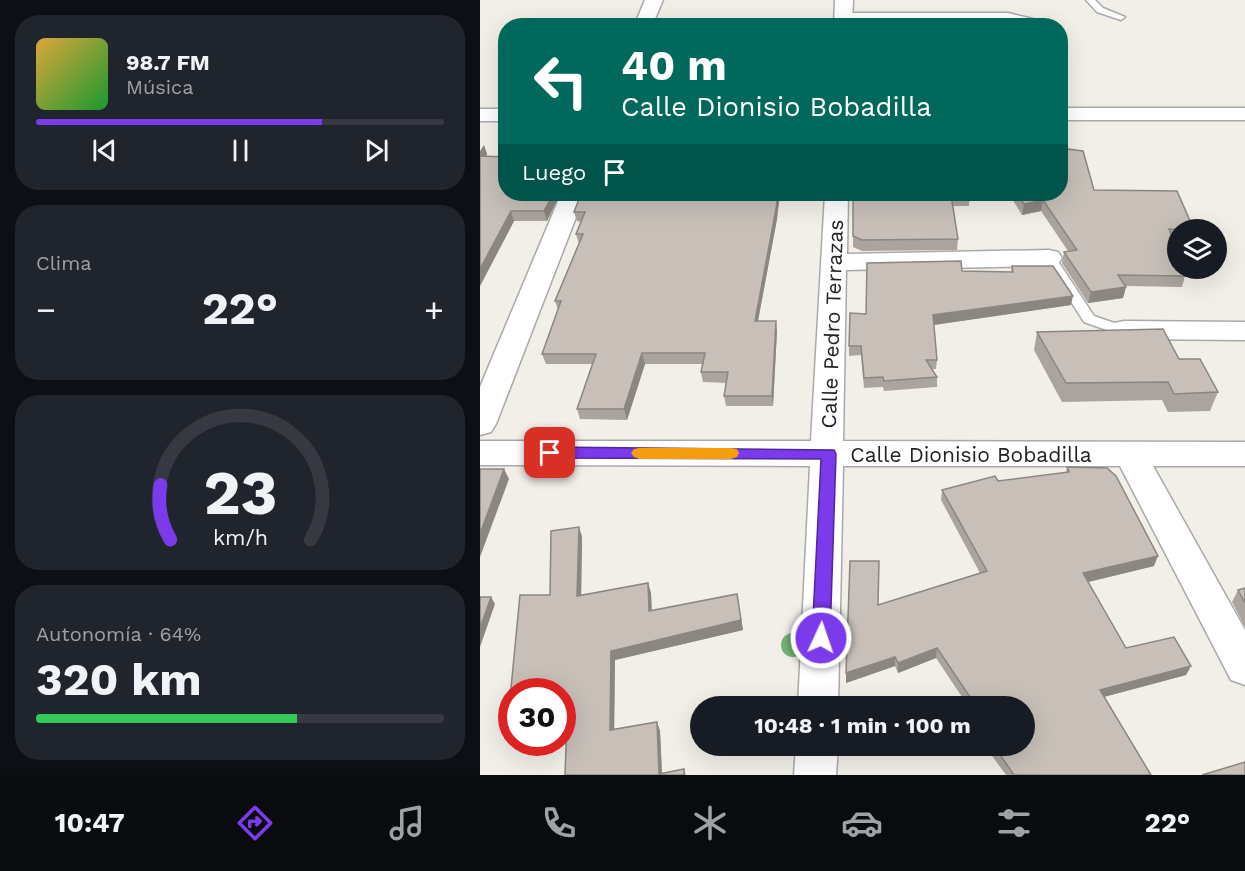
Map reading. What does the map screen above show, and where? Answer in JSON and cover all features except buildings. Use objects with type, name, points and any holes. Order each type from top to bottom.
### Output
[{"type":"street","points":[[646,18],[654,0]]},
{"type":"street","points":[[1068,114],[1245,114]]},
{"type":"street","points":[[480,115],[498,115]]},
{"type":"street","points":[[480,424],[570,201]]},
{"type":"street","name":"Calle Pedro Terrazas","points":[[818,696],[829,454],[836,201]]},
{"type":"street","points":[[833,262],[1049,258]]},
{"type":"street","points":[[1121,330],[1245,331]]},
{"type":"street","name":"Calle Dionisio Bobadilla","points":[[480,453],[1245,454]]},
{"type":"street","points":[[1130,455],[1245,667]]},
{"type":"street","points":[[815,775],[816,756]]},
{"type":"lane","points":[[1090,0],[1100,10],[1121,17]]},
{"type":"lane","points":[[844,14],[1018,18]]},
{"type":"lane","points":[[1049,258],[1089,319],[1121,330]]},
{"type":"slow traffic","points":[[639,453],[731,453]]},
{"type":"route","points":[[550,453],[829,454],[821,638]]}]
